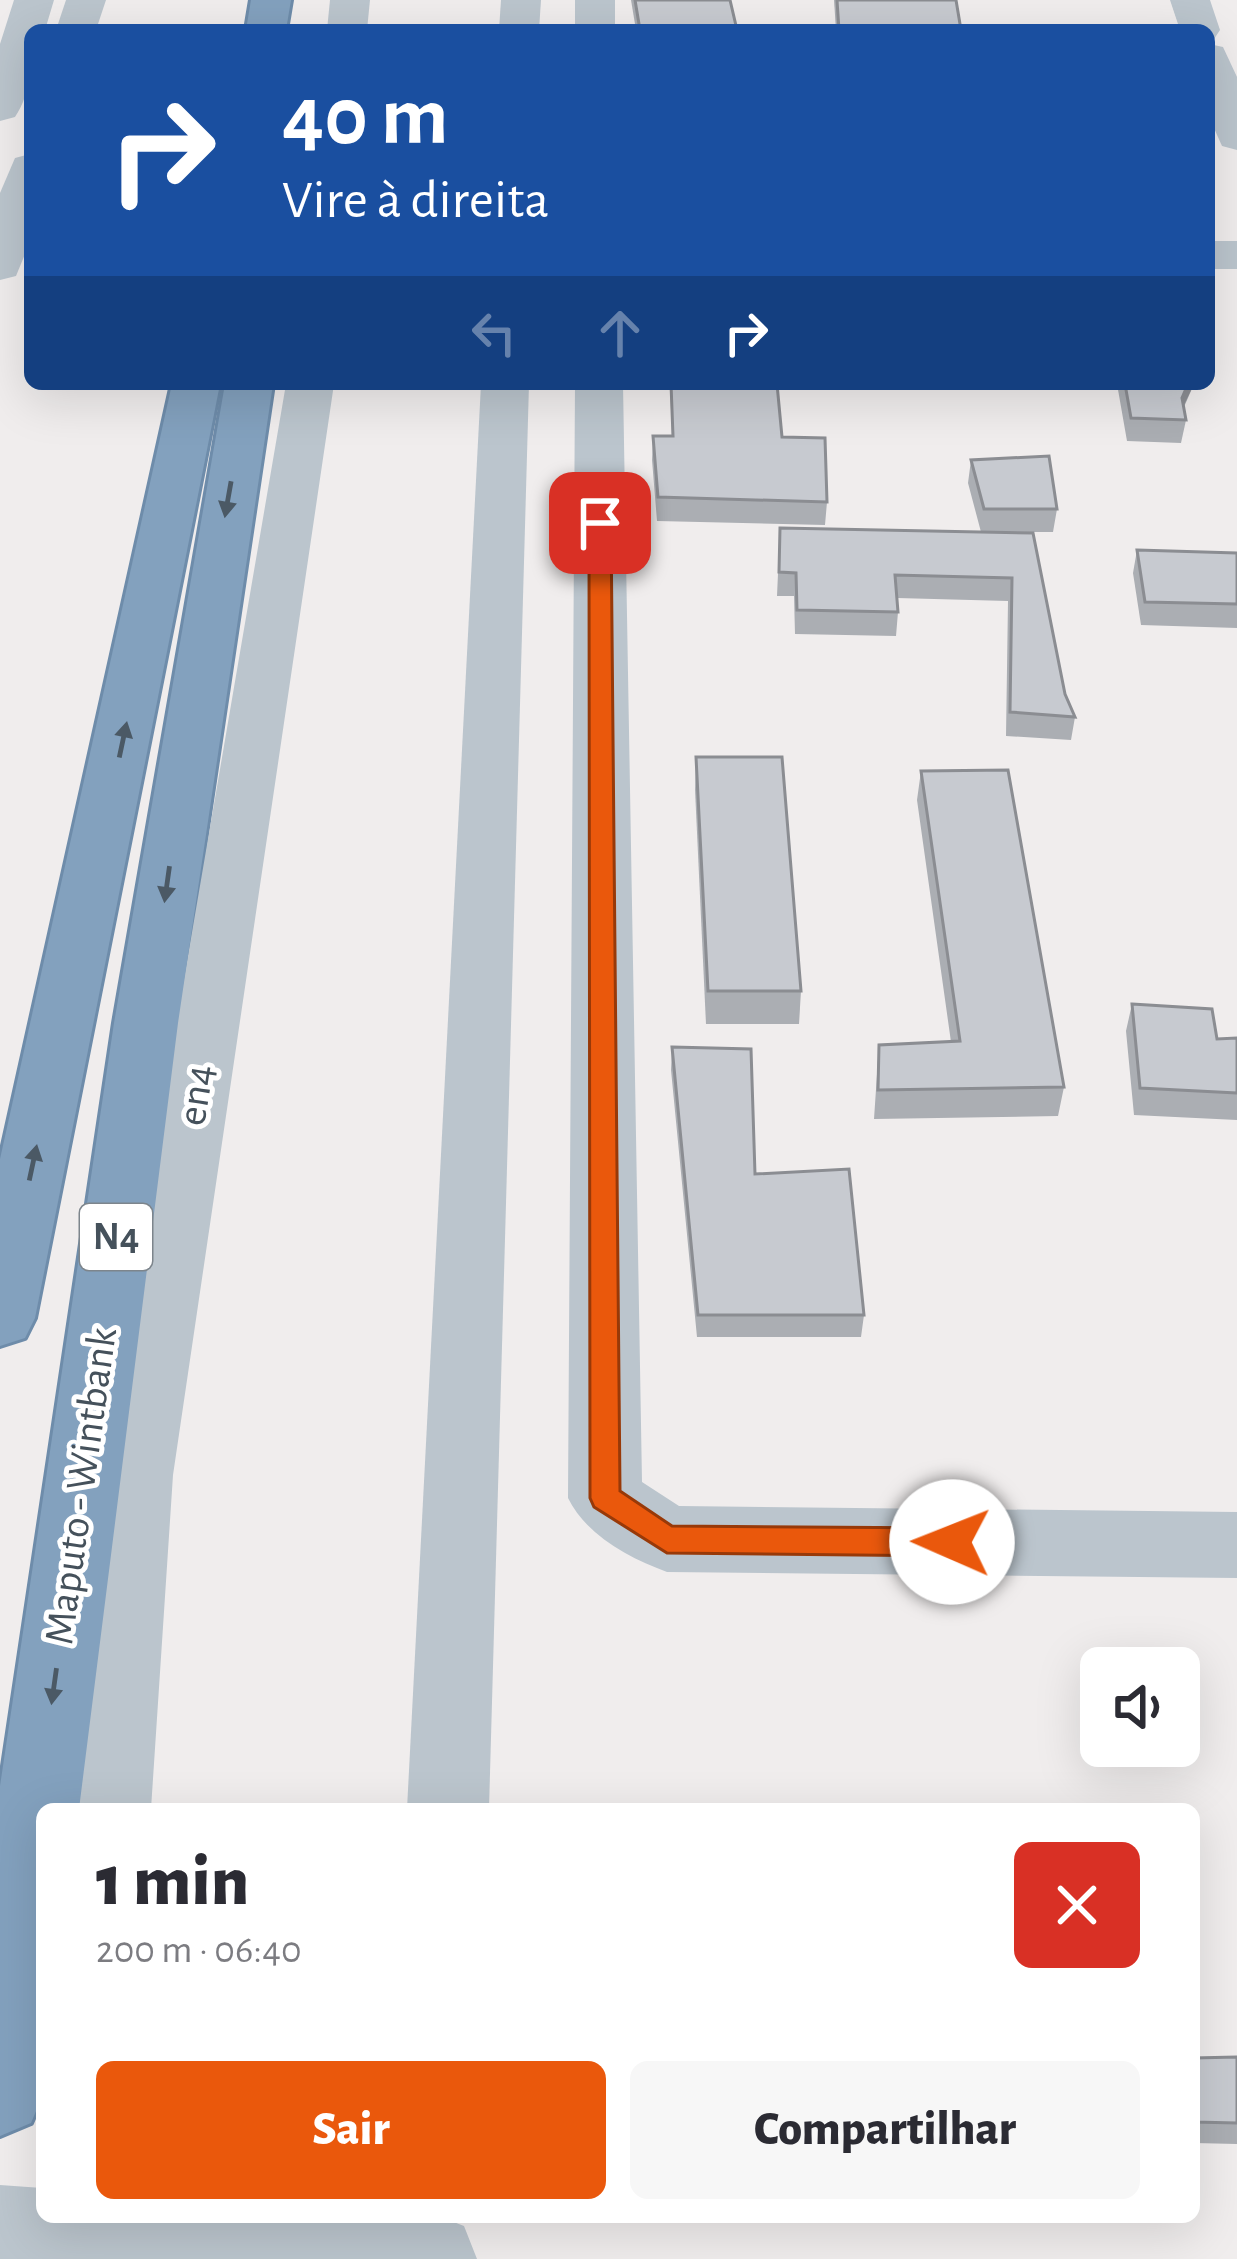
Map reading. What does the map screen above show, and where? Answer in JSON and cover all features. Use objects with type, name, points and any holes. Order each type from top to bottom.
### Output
[{"type":"highway","name":"N4","points":[[0,1318],[195,390]]},
{"type":"highway","name":"Maputo - Wintbank","points":[[40,1803],[199,664],[248,390]]},
{"type":"highway","name":"Maputo - Wintbank","points":[[0,2092],[36,1831]]},
{"type":"street","points":[[0,108],[24,32]]},
{"type":"street","points":[[1215,73],[1237,137]]},
{"type":"street","points":[[0,266],[24,186]]},
{"type":"street","name":"en4","points":[[110,1803],[136,1474],[309,390]]},
{"type":"street","points":[[448,1803],[505,390]]},
{"type":"street","points":[[599,390],[605,1498],[667,1539],[1237,1545]]},
{"type":"street","points":[[0,2231],[232,2233],[431,2259],[431,2223]]},
{"type":"building","points":[[635,0],[730,0],[736,24],[639,24]]},
{"type":"building","points":[[837,0],[956,0],[960,24],[839,24]]},
{"type":"building","points":[[671,390],[778,390],[782,437],[825,438],[827,502],[658,497],[653,436],[673,436]]},
{"type":"building","points":[[1126,390],[1185,390],[1186,420],[1131,418]]},
{"type":"building","points":[[1049,456],[1057,509],[984,509],[971,460]]},
{"type":"building","points":[[780,528],[1033,533],[1065,694],[1075,717],[1010,712],[1012,578],[895,575],[898,612],[797,610],[796,573],[779,572]]},
{"type":"building","points":[[1137,550],[1237,553],[1237,604],[1145,602]]},
{"type":"building","points":[[696,757],[782,757],[801,991],[708,991]]},
{"type":"building","points":[[1008,770],[1064,1087],[878,1090],[879,1045],[960,1041],[921,771]]},
{"type":"building","points":[[1132,1004],[1212,1009],[1217,1039],[1237,1038],[1237,1093],[1140,1088]]},
{"type":"building","points":[[672,1047],[751,1049],[755,1174],[849,1169],[864,1315],[698,1315]]},
{"type":"building","points":[[1237,2057],[1237,2123],[1200,2122],[1200,2058]]},
{"type":"route","points":[[600,523],[605,1498],[667,1539],[952,1542]]}]
